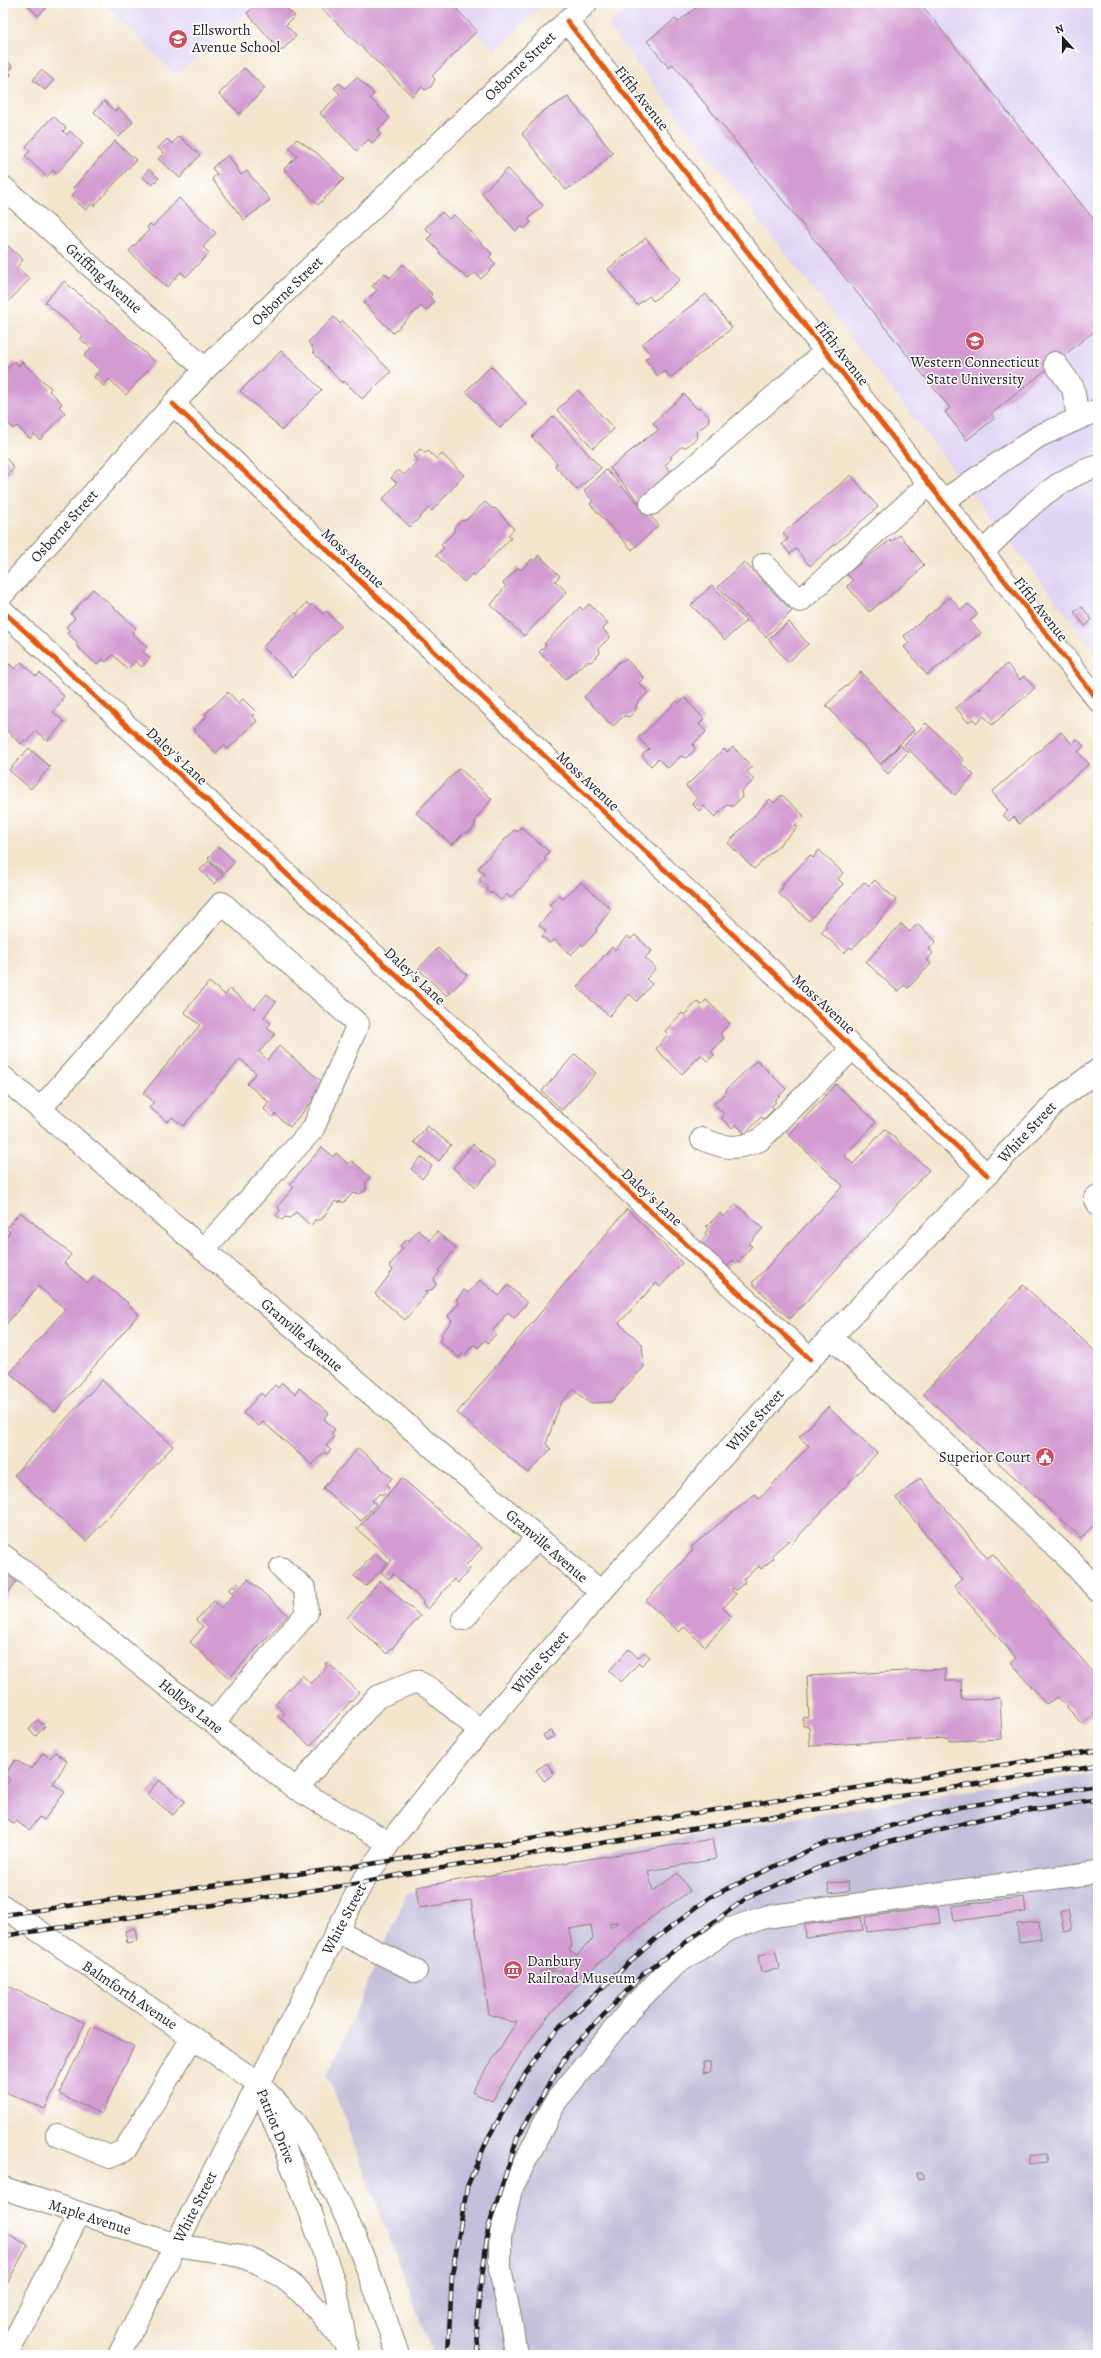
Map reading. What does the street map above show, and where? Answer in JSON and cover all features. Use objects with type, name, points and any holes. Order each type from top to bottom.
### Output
[{"type":"street","name":"Osborne Street","points":[[3,594],[205,369],[586,3]]},
{"type":"street","name":"Fifth Avenue","points":[[567,21],[1098,700]]},
{"type":"street","name":"Griffing Avenue","points":[[3,187],[205,369]]},
{"type":"street","points":[[651,504],[826,351]]},
{"type":"street","points":[[943,502],[1039,436],[1088,414],[1073,388],[1055,363]]},
{"type":"street","name":"Moss Avenue","points":[[173,404],[987,1175]]},
{"type":"street","points":[[982,553],[1040,497],[1064,480],[1098,466]]},
{"type":"street","points":[[764,564],[800,601],[929,484]]},
{"type":"street","name":"Daley's Lane","points":[[3,612],[810,1359]]},
{"type":"street","points":[[40,1109],[222,903],[358,1024],[313,1129],[203,1250]]},
{"type":"street","points":[[702,1139],[722,1147],[744,1147],[760,1140],[853,1048]]},
{"type":"street","name":"White Street","points":[[119,2355],[362,1884],[389,1843],[480,1731],[601,1592],[810,1359],[1059,1099],[1098,1070]]},
{"type":"street","name":"Granville Avenue","points":[[3,1077],[601,1592]]},
{"type":"street","points":[[1098,1196],[1095,1198],[1098,1204]]},
{"type":"street","points":[[831,1337],[1070,1560],[1098,1592]]},
{"type":"street","points":[[463,1619],[537,1538]]},
{"type":"street","name":"Holleys Lane","points":[[3,1555],[296,1789],[389,1843]]},
{"type":"street","points":[[213,1723],[307,1613],[305,1589],[281,1568]]},
{"type":"street","points":[[296,1789],[377,1697],[416,1681],[431,1689],[480,1731]]},
{"type":"street","points":[[516,2355],[500,2269],[500,2237],[511,2189],[556,2101],[634,2006],[673,1966],[730,1929],[765,1917],[1098,1872]]},
{"type":"street","name":"Balmforth Avenue","points":[[3,1906],[258,2083]]},
{"type":"street","points":[[338,1932],[416,1971]]},
{"type":"street","points":[[57,2135],[110,2157],[125,2150],[192,2038]]},
{"type":"street","name":"Patriot Drive","points":[[258,2083],[312,2216],[336,2290],[347,2350]]},
{"type":"street","name":"Patriot Drive","points":[[258,2083],[299,2130],[341,2205],[373,2278],[398,2355]]},
{"type":"street","name":"Maple Avenue","points":[[3,2188],[176,2245]]},
{"type":"street","points":[[7,2355],[79,2214]]},
{"type":"street","name":"Patriot Drive","points":[[176,2245],[244,2258],[288,2280],[318,2309],[347,2350]]},
{"type":"shaded area","name":"Ellsworth Avenue School","points":[[103,3],[258,3],[176,75]]},
{"type":"shaded area","points":[[447,3],[543,3],[495,51]]},
{"type":"shaded area","name":"Western Connecticut State University","points":[[633,3],[1098,3],[1098,655],[608,26]]},
{"type":"shaded area","points":[[1098,1774],[1098,2355],[433,2355],[328,2075],[407,1893],[762,1823],[1022,1782]]},
{"type":"building","points":[[26,3],[45,3],[48,6],[38,16]]},
{"type":"building","points":[[258,3],[280,3],[295,16],[286,25],[296,36],[281,51],[247,13]]},
{"type":"building","points":[[316,3],[451,3],[477,31],[432,76],[435,79],[431,87],[425,90],[422,87],[412,96]]},
{"type":"building","name":"Western Connecticut State University","points":[[702,3],[920,3],[1098,225],[1098,328],[991,414],[995,418],[967,440],[945,412],[950,408],[673,64],[669,68],[647,41],[675,19],[678,22]]},
{"type":"building","points":[[3,57],[13,67],[8,71],[11,74],[3,84]]},
{"type":"building","points":[[244,68],[265,88],[240,114],[219,94]]},
{"type":"building","points":[[41,70],[54,80],[45,90],[33,80]]},
{"type":"building","points":[[357,77],[374,94],[370,98],[390,118],[378,130],[381,134],[372,143],[369,139],[357,151],[320,113],[340,94],[334,88],[339,83],[345,88]]},
{"type":"building","points":[[568,97],[613,153],[591,174],[566,190],[522,134],[542,112]]},
{"type":"building","points":[[104,101],[115,111],[118,108],[133,122],[119,137],[94,112]]},
{"type":"building","points":[[53,116],[66,128],[63,131],[67,135],[70,131],[83,144],[56,174],[53,170],[47,177],[25,156],[30,151],[26,146]]},
{"type":"building","points":[[179,136],[200,155],[180,178],[158,159],[164,153],[158,148],[167,139],[172,144]]},
{"type":"building","points":[[297,139],[318,154],[344,179],[318,205],[284,169],[297,156],[289,148]]},
{"type":"building","points":[[115,141],[136,160],[94,206],[91,204],[86,210],[71,197],[76,191],[73,188]]},
{"type":"building","points":[[228,155],[241,175],[247,171],[270,200],[244,220],[212,179],[217,174],[212,168]]},
{"type":"building","points":[[149,169],[159,178],[152,185],[142,177]]},
{"type":"building","points":[[508,169],[543,206],[528,219],[531,222],[524,229],[522,226],[516,231],[481,193]]},
{"type":"building","points":[[179,198],[216,233],[203,247],[209,253],[186,277],[181,272],[167,287],[129,251],[149,230],[147,228],[150,224],[153,226]]},
{"type":"building","points":[[442,212],[449,219],[454,215],[492,254],[489,257],[496,264],[481,279],[475,273],[468,279],[439,253],[440,252],[427,239],[432,235],[425,228]]},
{"type":"building","points":[[646,238],[680,280],[653,301],[649,296],[637,305],[608,269]]},
{"type":"building","points":[[6,244],[23,260],[17,267],[30,279],[3,307],[3,247]]},
{"type":"building","points":[[403,264],[432,294],[430,297],[434,302],[426,311],[421,306],[393,333],[364,303],[377,290],[372,286],[385,273],[390,278]]},
{"type":"building","points":[[64,281],[155,362],[126,395],[109,379],[104,386],[94,377],[100,370],[84,356],[91,348],[80,339],[83,336],[45,302]]},
{"type":"building","points":[[706,294],[732,328],[670,378],[665,371],[658,376],[645,359],[651,355],[642,344]]},
{"type":"building","points":[[334,317],[340,324],[343,321],[391,372],[362,399],[344,381],[342,383],[313,352],[314,350],[308,342]]},
{"type":"building","points":[[281,351],[322,390],[282,430],[240,391]]},
{"type":"building","points":[[14,361],[19,366],[22,362],[51,388],[49,391],[62,403],[59,407],[65,413],[40,440],[34,434],[30,439],[17,426],[14,429],[3,419],[3,373]]},
{"type":"building","points":[[491,366],[526,404],[500,428],[466,391]]},
{"type":"building","points":[[578,390],[614,429],[593,448],[557,410]]},
{"type":"building","points":[[684,394],[697,409],[701,408],[709,417],[708,423],[696,432],[697,438],[686,447],[681,447],[670,457],[672,458],[665,465],[673,474],[639,502],[610,468],[644,440],[659,430],[653,423]]},
{"type":"building","points":[[554,416],[601,468],[577,490],[555,466],[557,463],[532,437]]},
{"type":"building","points":[[420,449],[425,453],[428,451],[437,459],[442,454],[464,475],[432,511],[429,508],[410,527],[382,500],[397,483],[391,478],[398,470],[404,475],[418,461],[413,456]]},
{"type":"building","points":[[3,454],[14,468],[3,480]]},
{"type":"building","points":[[606,470],[659,525],[632,550],[590,504],[593,501],[584,491]]},
{"type":"building","points":[[851,475],[878,507],[810,566],[796,549],[790,554],[782,544],[788,539],[783,533]]},
{"type":"building","points":[[485,502],[493,509],[495,508],[514,529],[508,536],[511,538],[474,576],[472,574],[464,582],[436,555],[444,548],[441,545],[454,532],[454,528],[460,521],[466,520]]},
{"type":"building","points":[[900,535],[924,565],[917,571],[918,573],[869,612],[847,586],[853,581],[847,574],[890,540],[891,542]]},
{"type":"building","points":[[539,555],[560,576],[555,581],[567,592],[524,636],[491,605],[506,586],[503,583],[518,568],[521,570],[532,559],[534,561]]},
{"type":"building","points":[[744,562],[792,611],[766,637],[718,587]]},
{"type":"building","points":[[712,585],[746,621],[725,640],[691,605]]},
{"type":"building","points":[[93,589],[136,628],[132,633],[147,647],[143,652],[150,658],[142,667],[135,661],[128,669],[113,655],[106,662],[103,659],[97,665],[76,645],[78,643],[67,633],[70,631],[66,627],[75,618],[71,614]]},
{"type":"building","points":[[950,597],[961,610],[968,604],[978,614],[970,621],[981,633],[927,675],[904,647],[909,643],[904,636]]},
{"type":"building","points":[[307,603],[310,606],[312,604],[323,614],[326,611],[341,626],[293,677],[263,647],[294,613],[296,614]]},
{"type":"building","points":[[589,604],[608,623],[603,629],[610,637],[599,648],[600,653],[591,662],[586,662],[566,679],[539,652],[546,645],[544,644],[580,607],[583,610]]},
{"type":"building","points":[[1082,607],[1092,620],[1085,626],[1074,612]]},
{"type":"building","points":[[789,622],[808,644],[788,662],[768,639]]},
{"type":"building","points":[[626,659],[644,678],[639,683],[648,692],[636,705],[636,710],[629,717],[624,716],[613,726],[584,697],[619,662]]},
{"type":"building","points":[[21,662],[36,676],[40,673],[64,696],[61,700],[63,701],[53,712],[64,722],[47,741],[36,731],[27,742],[25,740],[21,744],[3,727],[3,669],[8,663],[15,669]]},
{"type":"building","points":[[1007,664],[1020,680],[1024,676],[1035,688],[992,725],[984,716],[977,723],[973,719],[968,722],[956,708]]},
{"type":"building","points":[[861,672],[914,730],[880,764],[826,705]]},
{"type":"building","points":[[228,692],[238,703],[243,699],[256,712],[252,716],[257,721],[228,749],[224,745],[216,753],[193,730],[207,716],[205,714]]},
{"type":"building","points":[[685,698],[704,719],[699,724],[706,732],[693,744],[695,750],[686,758],[681,756],[668,768],[658,759],[651,766],[642,755],[649,749],[638,738],[677,701],[679,703]]},
{"type":"building","points":[[926,723],[964,760],[961,763],[974,775],[955,795],[904,745]]},
{"type":"building","points":[[1061,732],[1072,744],[1077,739],[1084,746],[1078,752],[1089,764],[1019,824],[1014,817],[1009,821],[1003,815],[1008,811],[992,792]]},
{"type":"building","points":[[900,745],[908,752],[888,774],[880,766]]},
{"type":"building","points":[[733,747],[752,767],[747,772],[754,780],[741,792],[742,797],[733,806],[727,805],[715,817],[704,806],[699,811],[692,804],[697,798],[686,786],[724,749],[727,752]]},
{"type":"building","points":[[29,748],[50,767],[31,789],[9,770]]},
{"type":"building","points":[[459,768],[492,799],[475,820],[475,826],[470,832],[464,833],[452,845],[416,813]]},
{"type":"building","points":[[782,795],[804,816],[795,825],[798,827],[754,869],[728,843],[770,799],[774,803]]},
{"type":"building","points":[[521,827],[549,852],[544,857],[546,860],[526,883],[510,898],[507,894],[501,900],[492,892],[491,894],[486,890],[488,887],[479,880],[484,874],[478,868],[514,830],[517,832]]},
{"type":"building","points":[[219,847],[235,862],[224,873],[208,858]]},
{"type":"building","points":[[819,850],[843,873],[838,879],[843,884],[809,921],[778,893],[784,886],[782,885],[810,855],[813,858]]},
{"type":"building","points":[[209,861],[223,875],[214,884],[200,870]]},
{"type":"building","points":[[875,880],[896,900],[878,922],[852,949],[850,947],[844,953],[821,932],[827,926],[825,924],[864,882],[869,886]]},
{"type":"building","points":[[581,882],[611,909],[596,929],[597,931],[583,946],[581,944],[571,955],[554,939],[550,943],[542,936],[546,931],[539,925],[553,909],[549,905],[559,895],[563,899]]},
{"type":"building","points":[[1098,921],[1098,931],[1093,925]]},
{"type":"building","points":[[901,924],[910,932],[917,924],[936,941],[929,949],[933,953],[927,960],[931,964],[908,988],[904,985],[898,992],[866,962]]},
{"type":"building","points":[[635,935],[652,951],[645,958],[656,968],[646,979],[652,984],[637,1001],[630,994],[609,1016],[577,987],[612,947],[615,950],[627,936],[631,939]]},
{"type":"building","points":[[438,948],[467,975],[447,996],[418,969]]},
{"type":"building","points":[[209,982],[225,995],[230,989],[254,1009],[267,994],[276,1002],[264,1017],[271,1023],[267,1028],[275,1034],[259,1052],[267,1060],[279,1046],[326,1085],[290,1127],[275,1114],[273,1117],[264,1109],[269,1102],[247,1084],[256,1073],[240,1059],[183,1126],[172,1117],[167,1122],[149,1107],[154,1102],[143,1093],[200,1025],[184,1012]]},
{"type":"building","points":[[706,1000],[730,1023],[720,1034],[724,1038],[711,1052],[714,1055],[707,1061],[701,1055],[682,1074],[656,1049],[668,1034],[665,1031],[682,1013],[684,1015],[697,1002],[701,1005]]},
{"type":"building","points":[[575,1054],[596,1073],[562,1110],[542,1091]]},
{"type":"building","points":[[757,1060],[786,1089],[774,1101],[776,1102],[772,1106],[774,1109],[764,1119],[761,1117],[745,1134],[736,1124],[732,1128],[721,1118],[725,1115],[714,1104],[727,1091],[726,1090]]},
{"type":"building","points":[[836,1084],[876,1122],[844,1156],[853,1164],[885,1129],[929,1170],[790,1319],[752,1283],[843,1186],[789,1135]]},
{"type":"building","points":[[427,1126],[451,1145],[439,1161],[414,1142]]},
{"type":"building","points":[[473,1144],[496,1164],[476,1187],[453,1168]]},
{"type":"building","points":[[322,1147],[333,1157],[336,1153],[348,1164],[352,1161],[370,1177],[366,1182],[366,1190],[360,1194],[353,1193],[343,1203],[340,1201],[338,1203],[335,1201],[321,1220],[315,1220],[311,1226],[296,1212],[290,1218],[285,1217],[282,1220],[276,1215],[280,1211],[278,1206],[294,1187],[290,1184]]},
{"type":"building","points":[[421,1157],[432,1166],[422,1179],[411,1169]]},
{"type":"building","points":[[736,1204],[763,1228],[748,1244],[752,1246],[740,1260],[736,1263],[733,1260],[724,1269],[698,1245],[707,1235],[705,1233],[708,1229],[706,1227],[720,1213],[724,1217]]},
{"type":"building","points":[[627,1209],[682,1263],[660,1287],[656,1283],[619,1323],[642,1344],[644,1367],[611,1402],[589,1403],[574,1389],[560,1404],[546,1444],[551,1449],[528,1473],[457,1413]]},
{"type":"building","points":[[20,1212],[68,1251],[71,1255],[64,1263],[88,1283],[94,1276],[128,1303],[127,1304],[139,1314],[55,1412],[10,1373],[65,1309],[38,1286],[3,1328],[3,1240],[10,1232],[6,1229]]},
{"type":"building","points":[[418,1230],[430,1240],[437,1232],[456,1248],[438,1271],[440,1272],[434,1279],[436,1285],[431,1290],[424,1291],[427,1293],[405,1320],[375,1294],[393,1270],[389,1266],[403,1248],[400,1246],[407,1239],[409,1241]]},
{"type":"building","points":[[480,1280],[499,1296],[508,1285],[527,1303],[514,1318],[508,1312],[493,1331],[496,1334],[488,1343],[485,1340],[478,1348],[474,1344],[465,1355],[463,1353],[459,1358],[439,1341],[443,1337],[441,1334],[452,1321],[448,1316],[459,1303],[456,1300],[464,1290],[468,1293]]},
{"type":"building","name":"Superior Court","points":[[1023,1285],[1098,1354],[1098,1520],[1081,1538],[923,1394]]},
{"type":"building","points":[[102,1380],[173,1446],[86,1541],[14,1475]]},
{"type":"building","points":[[282,1383],[295,1394],[299,1388],[329,1413],[324,1419],[335,1429],[331,1434],[334,1437],[326,1446],[331,1450],[327,1454],[324,1452],[312,1465],[263,1422],[259,1426],[243,1413],[261,1393],[265,1397],[275,1385],[278,1388]]},
{"type":"building","points":[[828,1407],[877,1453],[792,1543],[789,1540],[772,1555],[774,1558],[761,1569],[759,1566],[743,1579],[745,1582],[736,1590],[733,1588],[731,1589],[736,1594],[723,1608],[732,1617],[705,1646],[684,1627],[679,1632],[646,1601],[693,1550],[691,1547],[755,1494],[759,1499],[809,1446],[799,1437]]},
{"type":"building","points":[[358,1448],[392,1478],[387,1484],[389,1488],[383,1494],[379,1494],[372,1501],[376,1504],[361,1521],[323,1488]]},
{"type":"building","points":[[402,1478],[482,1548],[466,1565],[470,1569],[458,1583],[454,1579],[428,1609],[422,1604],[424,1602],[393,1574],[389,1579],[381,1572],[392,1560],[357,1529]]},
{"type":"building","points":[[920,1478],[987,1558],[993,1554],[1098,1678],[1098,1711],[1082,1724],[1058,1697],[1046,1704],[1011,1662],[1016,1658],[954,1586],[962,1579],[896,1498]]},
{"type":"building","points":[[375,1553],[387,1563],[366,1586],[354,1576]]},
{"type":"building","points":[[3,1572],[16,1582],[3,1600]]},
{"type":"building","points":[[248,1579],[288,1615],[229,1678],[190,1642],[203,1627],[196,1620],[214,1601],[221,1608]]},
{"type":"building","points":[[380,1581],[420,1616],[387,1654],[347,1618]]},
{"type":"building","points":[[233,1585],[237,1588],[232,1593],[229,1590]]},
{"type":"building","points":[[629,1649],[638,1658],[644,1652],[650,1657],[642,1665],[639,1663],[621,1682],[609,1671]]},
{"type":"building","points":[[327,1662],[359,1692],[310,1746],[278,1716],[280,1713],[282,1716],[284,1713],[275,1704],[302,1675],[311,1684],[327,1666],[325,1664]]},
{"type":"building","points":[[945,1669],[945,1681],[961,1681],[962,1700],[1000,1698],[1002,1739],[949,1741],[949,1738],[810,1746],[809,1726],[803,1726],[803,1718],[809,1717],[807,1676]]},
{"type":"building","points":[[37,1720],[45,1726],[36,1736],[29,1730]]},
{"type":"building","points":[[551,1730],[555,1736],[546,1740],[543,1735]]},
{"type":"building","points":[[55,1752],[67,1761],[53,1784],[65,1792],[44,1820],[39,1817],[29,1830],[16,1821],[14,1824],[3,1815],[3,1789],[10,1779],[5,1775],[15,1760],[32,1769],[43,1753],[50,1758]]},
{"type":"building","points":[[547,1763],[554,1774],[544,1781],[536,1770]]},
{"type":"building","points":[[159,1780],[185,1801],[173,1815],[147,1794]]},
{"type":"building","name":"Danbury Railroad Museum","points":[[712,1839],[716,1859],[648,1871],[653,1891],[678,1873],[690,1891],[648,1920],[589,1972],[545,2020],[523,2050],[492,2101],[472,2092],[517,2021],[513,2022],[489,2014],[471,1900],[419,1908],[416,1887]],"holes":[[[618,1922],[611,1928],[610,1923]],[[591,1925],[593,1939],[577,1955],[569,1950],[572,1946],[569,1929]],[[559,1965],[564,1968],[562,1970],[540,1973],[539,1971],[556,1968]]]},
{"type":"building","points":[[848,1882],[849,1891],[829,1893],[828,1883]]},
{"type":"building","points":[[1024,1897],[1026,1912],[954,1921],[952,1906]]},
{"type":"building","points":[[938,1907],[940,1923],[867,1932],[865,1917]]},
{"type":"building","points":[[1068,1910],[1072,1930],[1064,1932],[1060,1912]]},
{"type":"building","points":[[861,1917],[863,1930],[806,1938],[805,1925]]},
{"type":"building","points":[[1039,1922],[1041,1939],[1019,1942],[1017,1924]]},
{"type":"building","points":[[135,1928],[137,1941],[127,1943],[125,1931]]},
{"type":"building","points":[[776,1952],[779,1969],[761,1972],[758,1955]]},
{"type":"building","points":[[8,1986],[85,2023],[45,2109],[3,2091],[3,1994]]},
{"type":"building","points":[[92,2026],[134,2046],[101,2114],[59,2094]]},
{"type":"building","points":[[703,2062],[710,2062],[711,2072],[704,2073]]},
{"type":"building","points":[[1045,2154],[1047,2162],[1031,2164],[1030,2156]]},
{"type":"building","points":[[917,2173],[923,2173],[923,2179],[918,2180]]},
{"type":"building","points":[[3,2231],[28,2245],[3,2291]]},
{"type":"railway","points":[[3,1915],[377,1863],[1098,1750]]},
{"type":"railway","points":[[3,1936],[362,1883],[404,1874],[1098,1765]]},
{"type":"railway","points":[[448,2355],[452,2275],[467,2187],[488,2138],[525,2074],[558,2028],[654,1940],[710,1897],[820,1845],[961,1807],[1098,1785]]},
{"type":"railway","points":[[479,2355],[476,2325],[488,2229],[518,2136],[570,2050],[645,1972],[748,1897],[869,1847],[989,1817],[1098,1799]]},
{"type":"cycle path","points":[[567,21],[1098,700]]},
{"type":"cycle path","points":[[173,404],[987,1175]]},
{"type":"cycle path","points":[[3,611],[810,1359]]},
{"type":"place","name":"Ellsworth Avenue School","points":[[178,39]]},
{"type":"place","name":"Western Connecticut State University","points":[[975,341]]},
{"type":"place","name":"Superior Court","points":[[1045,1457]]},
{"type":"place","name":"Danbury Railroad Museum","points":[[513,1970]]}]
